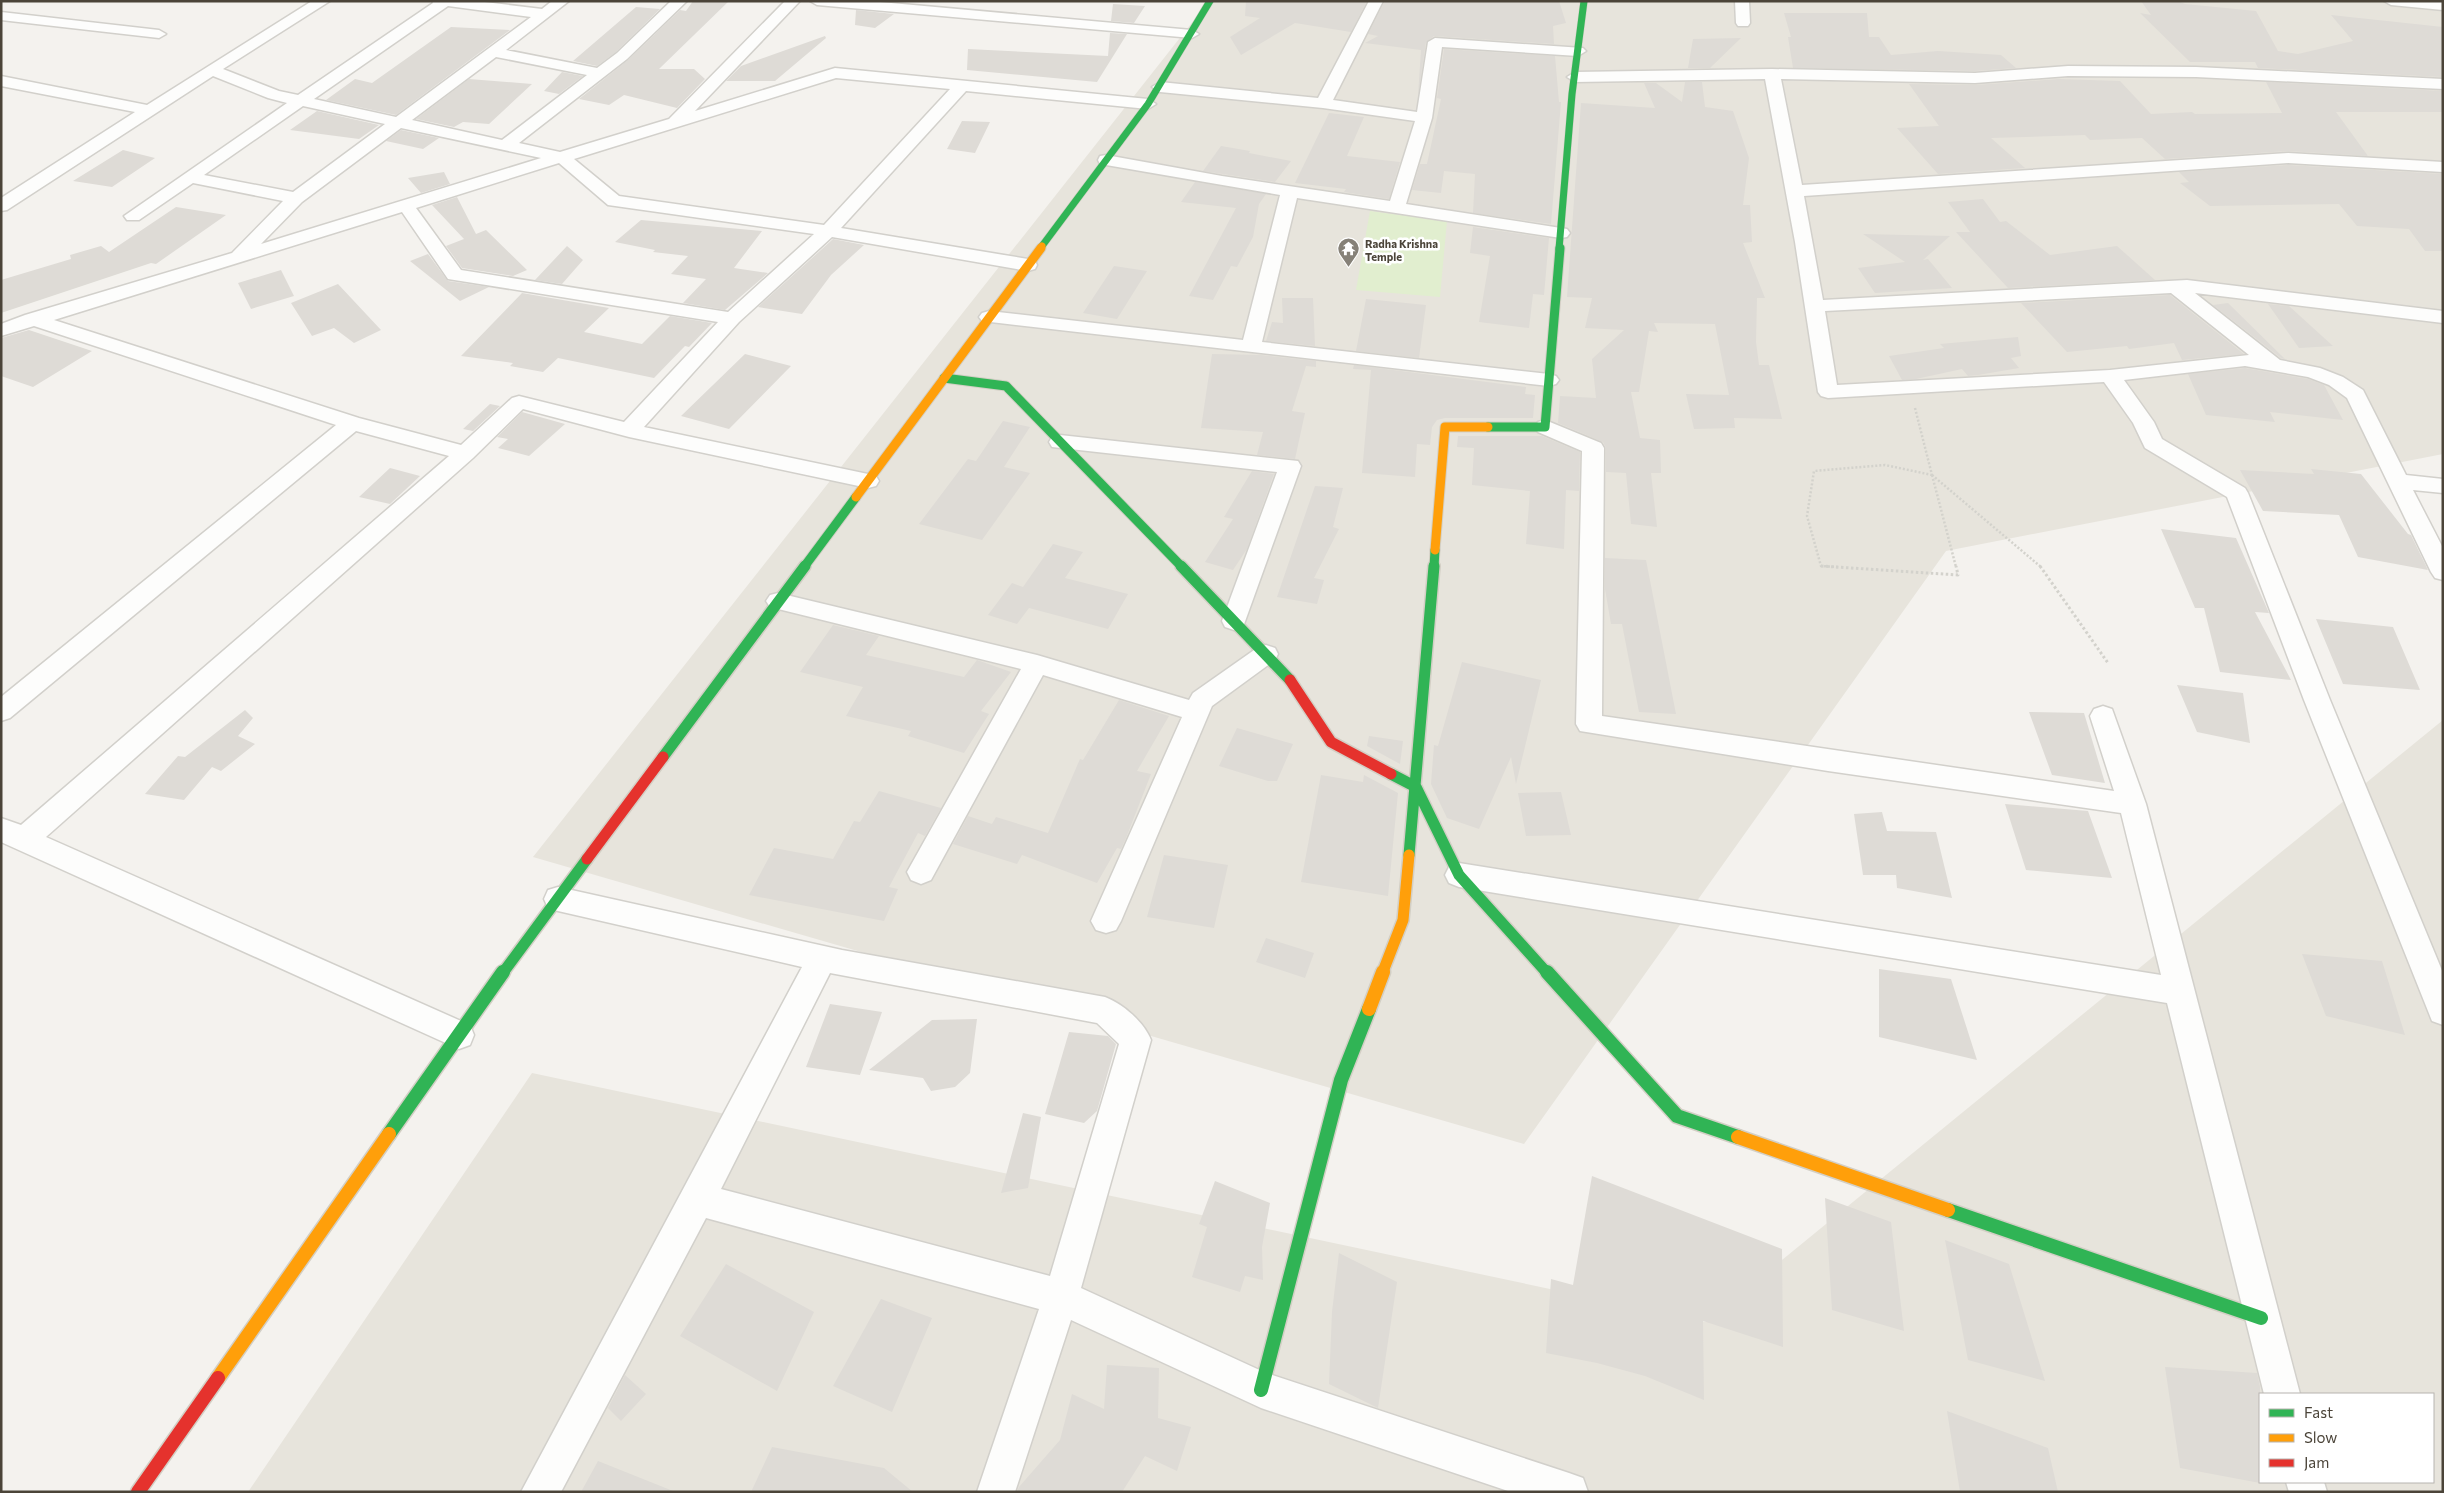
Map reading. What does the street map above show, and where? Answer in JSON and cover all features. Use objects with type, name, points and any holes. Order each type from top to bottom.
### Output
[{"type":"street","points":[[1,206],[211,70],[323,1]]},
{"type":"street","points":[[440,1],[545,14]]},
{"type":"street","points":[[235,259],[296,198],[562,1]]},
{"type":"street","points":[[506,145],[622,56],[680,1]]},
{"type":"street","points":[[674,123],[793,1]]},
{"type":"street","points":[[817,1],[1192,34]]},
{"type":"street","points":[[138,1492],[459,1034],[1148,104],[1192,34],[1210,1]]},
{"type":"street","points":[[1323,103],[1376,1]]},
{"type":"street","points":[[1545,427],[1574,77],[1584,1]]},
{"type":"street","points":[[1742,1],[1743,23]]},
{"type":"street","points":[[2391,1],[2443,6]]},
{"type":"street","points":[[133,216],[445,2]]},
{"type":"street","points":[[4,18],[31,5]]},
{"type":"street","points":[[4,18],[159,34]]},
{"type":"street","points":[[1397,206],[1424,118],[1435,42],[1578,51]]},
{"type":"street","points":[[494,52],[599,73]]},
{"type":"street","points":[[211,70],[274,95],[563,158],[614,201],[828,232],[1028,265]]},
{"type":"street","points":[[1574,77],[1772,74],[1975,78],[2068,71],[2196,72],[2334,77],[2443,84]]},
{"type":"street","points":[[1,330],[835,73],[1148,104]]},
{"type":"street","points":[[1772,74],[1795,191],[1828,392],[2110,376],[2245,360],[2272,363],[2313,372],[2336,381],[2356,394],[2443,572]]},
{"type":"street","points":[[1,81],[149,110]]},
{"type":"street","points":[[629,430],[732,318],[828,232],[962,86]]},
{"type":"street","points":[[1160,87],[1323,103],[1424,118]]},
{"type":"street","points":[[1795,191],[2288,158],[2443,167]]},
{"type":"street","points":[[1106,160],[1561,233]]},
{"type":"street","points":[[190,177],[296,198]]},
{"type":"street","points":[[1251,345],[1290,191]]},
{"type":"street","points":[[406,206],[455,275],[732,318]]},
{"type":"street","points":[[1815,306],[2187,286],[2443,317]]},
{"type":"street","points":[[2176,287],[2272,363]]},
{"type":"street","points":[[989,317],[1549,380]]},
{"type":"street","points":[[32,319],[352,423],[465,453]]},
{"type":"street","points":[[2110,376],[2143,422],[2153,443],[2237,494],[2317,700],[2443,1011]]},
{"type":"street","points":[[944,378],[1006,386],[1284,672],[1331,742],[1416,787],[1459,875],[1678,1116],[2261,1318]]},
{"type":"street","points":[[459,1034],[12,834],[465,453],[520,402],[629,430],[868,481]]},
{"type":"street","points":[[1,711],[352,423]]},
{"type":"street","points":[[1262,1390],[1341,1080],[1403,920],[1416,787],[1445,427],[1545,427],[1593,448],[1589,724],[1818,760],[2132,804]]},
{"type":"street","points":[[1060,442],[1290,466],[1234,621]]},
{"type":"street","points":[[2398,481],[2443,486]]},
{"type":"street","points":[[778,602],[1038,664],[1197,712]]},
{"type":"street","points":[[1106,921],[1202,700],[1266,654]]},
{"type":"street","points":[[921,872],[1038,664]]},
{"type":"street","points":[[2102,716],[2132,804],[2181,992],[2261,1318],[2282,1393]]},
{"type":"street","points":[[1459,875],[2181,992]]},
{"type":"street","points":[[558,898],[822,959],[1105,1010],[1136,1040],[1061,1297],[996,1492]]},
{"type":"street","points":[[540,1492],[698,1199],[822,959]]},
{"type":"street","points":[[698,1199],[1061,1297],[1262,1390],[1569,1492]]},
{"type":"path","points":[[1910,388],[1933,475],[1958,575],[1821,566],[1808,516],[1814,471],[1885,466],[1933,475],[2037,562],[2108,663]]},
{"type":"shaded area","points":[[1209,1],[2443,1],[2443,454],[1946,551],[1524,1144],[533,857]]},
{"type":"shaded area","points":[[2443,720],[2443,1492],[248,1492],[532,1073],[1706,1322]]},
{"type":"green space","points":[[1370,211],[1447,221],[1440,297],[1356,290]]},
{"type":"building","points":[[693,1],[729,1],[659,69],[694,69],[705,79],[677,108],[624,95],[609,105],[579,99],[628,60],[680,10],[686,11]]},
{"type":"building","points":[[1246,1],[1367,1],[1351,32],[1295,23],[1241,55],[1230,37],[1260,18],[1245,16]]},
{"type":"building","points":[[1385,1],[1559,1],[1566,23],[1553,26],[1554,44],[1434,36],[1426,42],[1418,96],[1421,50],[1365,43],[1378,36],[1368,34]]},
{"type":"building","points":[[2141,1],[2178,1],[2185,4],[2256,11],[2278,51],[2298,54],[2353,41],[2331,15],[2443,27],[2443,77],[2258,68],[2255,62],[2190,62],[2140,13],[2151,15]]},
{"type":"building","points":[[1113,4],[1145,6],[1134,23],[1111,21]]},
{"type":"building","points":[[636,7],[660,9],[616,52],[597,66],[573,61]]},
{"type":"building","points":[[856,10],[894,14],[875,28],[855,25]]},
{"type":"building","points":[[1784,13],[1867,13],[1869,37],[1879,37],[1891,55],[1938,51],[2001,55],[2016,68],[1975,71],[1793,68],[1788,37],[1791,37]]},
{"type":"building","points":[[451,27],[510,30],[396,115],[326,100],[355,79],[372,83]]},
{"type":"building","points":[[1110,33],[1127,34],[1097,82],[967,70],[968,49],[1108,56]]},
{"type":"building","points":[[825,36],[826,38],[775,81],[726,81],[741,66]]},
{"type":"building","points":[[1741,38],[1710,68],[1688,68],[1693,39]]},
{"type":"building","points":[[1444,49],[1555,56],[1559,102],[1561,102],[1551,224],[1473,213],[1475,174],[1444,171],[1441,193],[1412,190],[1420,164],[1427,164],[1441,99],[1437,98]]},
{"type":"building","points":[[562,72],[583,76],[559,94],[544,91]]},
{"type":"building","points":[[469,79],[532,84],[489,124],[463,122],[454,127],[416,119]]},
{"type":"building","points":[[2058,79],[2120,81],[2151,114],[2192,112],[2195,114],[2282,113],[2266,82],[2443,91],[2443,112],[2336,112],[2368,156],[2288,151],[2165,159],[2142,138],[2090,140],[2085,135],[1991,138],[2025,168],[1938,174],[1897,128],[1939,126],[1909,84],[1975,85]]},
{"type":"building","points":[[1685,82],[1702,82],[1705,107],[1733,111],[1749,158],[1743,205],[1750,205],[1752,242],[1743,243],[1765,298],[1757,298],[1756,342],[1759,365],[1769,365],[1782,419],[1734,418],[1735,428],[1694,429],[1686,394],[1729,395],[1715,324],[1654,323],[1658,332],[1649,331],[1639,392],[1631,392],[1640,438],[1660,440],[1661,473],[1651,473],[1657,527],[1631,524],[1626,473],[1606,472],[1606,448],[1603,442],[1558,423],[1560,396],[1596,398],[1592,359],[1624,330],[1585,328],[1592,298],[1567,297],[1581,103],[1655,108],[1644,83],[1656,83],[1682,102]]},
{"type":"building","points":[[317,111],[379,125],[359,139],[290,130]]},
{"type":"building","points":[[1329,113],[1364,117],[1347,156],[1400,162],[1389,199],[1344,192],[1346,189],[1295,183]]},
{"type":"building","points":[[962,121],[990,122],[975,153],[947,149]]},
{"type":"building","points":[[401,130],[439,138],[423,149],[386,141]]},
{"type":"building","points":[[1221,146],[1291,161],[1275,182],[1203,171]]},
{"type":"building","points":[[123,150],[155,158],[112,187],[73,181]]},
{"type":"building","points":[[2288,165],[2443,174],[2443,251],[2425,251],[2409,229],[2357,226],[2339,204],[2210,206],[2180,183],[2189,182],[2179,172]]},
{"type":"building","points":[[444,172],[450,184],[421,193],[408,178]]},
{"type":"building","points":[[1195,182],[1266,194],[1259,204],[1253,237],[1237,267],[1231,266],[1213,300],[1189,296],[1236,208],[1181,202]]},
{"type":"building","points":[[457,197],[476,234],[486,230],[527,270],[513,276],[462,268],[446,246],[464,239],[432,205]]},
{"type":"building","points":[[1983,199],[2000,222],[2006,221],[2050,255],[2117,246],[2155,280],[2008,288],[1956,232],[1970,232],[1948,202]]},
{"type":"building","points":[[176,207],[226,215],[156,264],[151,263],[1,313],[1,280],[71,259],[70,255],[101,246],[109,252]]},
{"type":"building","points":[[641,220],[762,231],[734,268],[768,273],[725,310],[683,303],[706,279],[671,274],[688,256],[653,252],[655,250],[615,242]]},
{"type":"building","points":[[1473,227],[1549,238],[1544,295],[1533,294],[1529,328],[1479,322],[1490,256],[1470,253]]},
{"type":"building","points":[[1863,234],[1950,236],[1923,260],[1928,259],[1952,288],[1875,293],[1858,268],[1905,262]]},
{"type":"building","points":[[833,239],[864,245],[831,275],[802,314],[758,307]]},
{"type":"building","points":[[567,246],[583,260],[562,284],[535,280]]},
{"type":"building","points":[[428,254],[448,281],[489,287],[460,301],[410,261]]},
{"type":"building","points":[[1114,266],[1147,271],[1117,319],[1083,313]]},
{"type":"building","points":[[281,270],[294,296],[251,309],[238,283]]},
{"type":"building","points":[[338,284],[381,330],[354,343],[334,328],[312,336],[291,303]]},
{"type":"building","points":[[522,293],[609,308],[584,332],[642,344],[670,316],[712,323],[689,347],[685,346],[654,378],[558,358],[543,372],[510,366],[513,363],[461,356]]},
{"type":"building","points":[[2170,295],[2244,354],[2182,360],[2174,343],[2129,349],[2127,346],[2067,352],[2021,303]]},
{"type":"building","points":[[1282,298],[1313,298],[1315,346],[1266,341],[1272,322],[1283,323]]},
{"type":"building","points":[[1366,299],[1426,305],[1419,358],[1356,351]]},
{"type":"building","points":[[2228,303],[2285,359],[2281,358],[2213,305]]},
{"type":"building","points":[[2268,304],[2289,306],[2333,346],[2299,348]]},
{"type":"building","points":[[29,330],[92,351],[33,387],[1,376],[1,338]]},
{"type":"building","points":[[2018,337],[2021,356],[2011,358],[2019,368],[1978,375],[1968,376],[1962,369],[1916,379],[1902,380],[1889,356],[1944,348],[1940,344]]},
{"type":"building","points":[[745,354],[791,366],[729,429],[681,416]]},
{"type":"building","points":[[1212,354],[1261,355],[1316,361],[1316,367],[1306,366],[1292,411],[1305,413],[1295,459],[1257,455],[1263,432],[1201,428]]},
{"type":"building","points":[[1354,365],[1526,387],[1525,394],[1535,395],[1533,418],[1445,418],[1437,420],[1432,427],[1430,445],[1417,444],[1415,477],[1362,473],[1371,370],[1353,369]]},
{"type":"building","points":[[2245,368],[2308,379],[2324,385],[2343,420],[2270,412],[2275,422],[2206,415],[2188,374]]},
{"type":"building","points":[[490,404],[500,406],[473,431],[463,429]]},
{"type":"building","points":[[522,412],[565,424],[529,456],[498,448],[508,439],[497,437]]},
{"type":"building","points":[[1003,421],[1030,427],[1004,467],[1030,473],[982,540],[919,524],[968,459],[976,461]]},
{"type":"building","points":[[1458,436],[1542,436],[1580,452],[1579,491],[1566,490],[1564,549],[1526,544],[1530,491],[1472,485],[1474,448],[1457,447]]},
{"type":"building","points":[[390,468],[420,476],[390,504],[359,497]]},
{"type":"building","points":[[2311,469],[2361,474],[2408,534],[2411,535],[2428,570],[2358,557],[2339,515],[2263,511],[2240,470],[2314,474]]},
{"type":"building","points":[[1252,471],[1274,474],[1247,549],[1233,570],[1205,562],[1233,519],[1224,517]]},
{"type":"building","points":[[1315,486],[1343,488],[1333,527],[1339,529],[1314,578],[1324,580],[1317,604],[1277,597]]},
{"type":"building","points":[[2161,529],[2236,538],[2269,613],[2255,612],[2291,680],[2220,672],[2204,608],[2195,608]]},
{"type":"building","points":[[1053,544],[1083,552],[1065,578],[1128,594],[1108,629],[1029,608],[1017,624],[988,615],[1012,583],[1023,587]]},
{"type":"building","points":[[1605,558],[1646,560],[1676,714],[1639,712],[1622,624],[1611,624],[1605,589]]},
{"type":"building","points":[[2316,619],[2393,627],[2420,690],[2343,684]]},
{"type":"building","points":[[833,625],[879,636],[866,655],[964,677],[977,660],[1011,672],[981,711],[989,714],[964,753],[908,736],[911,731],[846,716],[863,687],[800,672]]},
{"type":"building","points":[[1462,662],[1541,680],[1516,784],[1511,757],[1479,829],[1447,818],[1431,784],[1434,745],[1438,746]]},
{"type":"building","points":[[2177,685],[2243,693],[2250,743],[2197,732]]},
{"type":"building","points":[[1119,700],[1169,716],[1137,771],[1151,774],[1126,838],[1121,849],[1117,848],[1097,883],[1022,855],[1017,864],[953,844],[968,816],[992,824],[996,817],[1048,833],[1080,759],[1083,760]]},
{"type":"building","points":[[245,710],[253,718],[238,736],[255,744],[221,771],[212,767],[184,800],[145,794],[178,756],[185,757]]},
{"type":"building","points":[[2029,712],[2084,713],[2105,783],[2052,775]]},
{"type":"building","points":[[1237,728],[1293,744],[1277,781],[1268,781],[1219,766]]},
{"type":"building","points":[[1369,736],[1403,741],[1400,764],[1367,746]]},
{"type":"building","points":[[1321,775],[1363,782],[1364,775],[1398,793],[1388,896],[1301,882]]},
{"type":"building","points":[[879,791],[941,808],[925,836],[918,833],[889,887],[898,889],[884,921],[749,895],[774,848],[833,859],[854,821],[860,822]]},
{"type":"building","points":[[1561,792],[1571,835],[1526,836],[1518,793]]},
{"type":"building","points":[[2005,804],[2088,811],[2112,878],[2026,870]]},
{"type":"building","points":[[1882,812],[1887,831],[1936,832],[1952,898],[1897,888],[1896,875],[1863,875],[1854,814]]},
{"type":"building","points":[[1164,855],[1228,865],[1214,928],[1147,917]]},
{"type":"building","points":[[1266,938],[1314,953],[1305,978],[1256,962]]},
{"type":"building","points":[[2302,954],[2382,961],[2405,1035],[2326,1016]]},
{"type":"building","points":[[1879,969],[1951,979],[1977,1060],[1879,1037]]},
{"type":"building","points":[[830,1004],[882,1012],[860,1075],[806,1067]]},
{"type":"building","points":[[977,1019],[970,1073],[955,1087],[931,1091],[923,1078],[869,1070],[932,1020]]},
{"type":"building","points":[[1069,1032],[1108,1036],[1116,1044],[1097,1111],[1084,1123],[1045,1114]]},
{"type":"building","points":[[1023,1113],[1041,1117],[1028,1188],[1001,1193]]},
{"type":"building","points":[[1592,1176],[1782,1249],[1783,1347],[1703,1321],[1704,1400],[1645,1376],[1597,1363],[1546,1353],[1551,1279],[1573,1285]]},
{"type":"building","points":[[1215,1181],[1270,1203],[1262,1247],[1263,1280],[1245,1276],[1240,1292],[1192,1277],[1207,1227],[1199,1224]]},
{"type":"building","points":[[1825,1198],[1891,1222],[1904,1331],[1832,1310]]},
{"type":"building","points":[[1945,1240],[2009,1264],[2045,1381],[1968,1360]]},
{"type":"building","points":[[1339,1253],[1397,1282],[1378,1408],[1329,1384],[1332,1312]]},
{"type":"building","points":[[726,1264],[814,1312],[777,1391],[680,1336]]},
{"type":"building","points":[[881,1299],[932,1318],[892,1412],[833,1386]]},
{"type":"building","points":[[1107,1365],[1159,1368],[1158,1418],[1191,1427],[1177,1471],[1145,1456],[1122,1492],[1017,1492],[1019,1487],[1060,1440],[1072,1394],[1104,1409]]},
{"type":"building","points":[[2165,1367],[2257,1373],[2260,1387],[2259,1483],[2180,1468]]},
{"type":"building","points":[[625,1375],[646,1394],[621,1421],[608,1408]]},
{"type":"building","points":[[1947,1411],[2048,1448],[2058,1492],[1960,1492]]},
{"type":"building","points":[[772,1447],[884,1468],[913,1492],[751,1492]]},
{"type":"building","points":[[598,1461],[673,1491],[673,1492],[581,1492]]},
{"type":"traffic: fast","points":[[1042,246],[1148,104],[1210,1]]},
{"type":"traffic: fast","points":[[1488,427],[1545,427],[1572,94],[1584,1]]},
{"type":"traffic: fast","points":[[944,378],[1006,386],[1290,680]]},
{"type":"traffic: fast","points":[[663,757],[856,497]]},
{"type":"traffic: fast","points":[[1409,855],[1435,550]]},
{"type":"traffic: fast","points":[[1391,774],[1416,787],[1459,875],[1677,1116],[1738,1137]]},
{"type":"traffic: fast","points":[[389,1134],[503,972],[587,859]]},
{"type":"traffic: fast","points":[[1261,1390],[1341,1080],[1369,1009]]},
{"type":"traffic: fast","points":[[1948,1210],[2261,1318]]},
{"type":"traffic: slow","points":[[856,497],[1042,246]]},
{"type":"traffic: slow","points":[[1435,550],[1445,427],[1488,427]]},
{"type":"traffic: slow","points":[[1369,1009],[1403,920],[1409,855]]},
{"type":"traffic: slow","points":[[218,1378],[389,1134]]},
{"type":"traffic: slow","points":[[1738,1137],[1948,1210]]},
{"type":"traffic: jam","points":[[1290,680],[1331,742],[1391,774]]},
{"type":"traffic: jam","points":[[587,859],[663,757]]},
{"type":"traffic: jam","points":[[138,1492],[218,1378]]},
{"type":"place","name":"Radha Krishna Temple","points":[[1349,268]]}]
